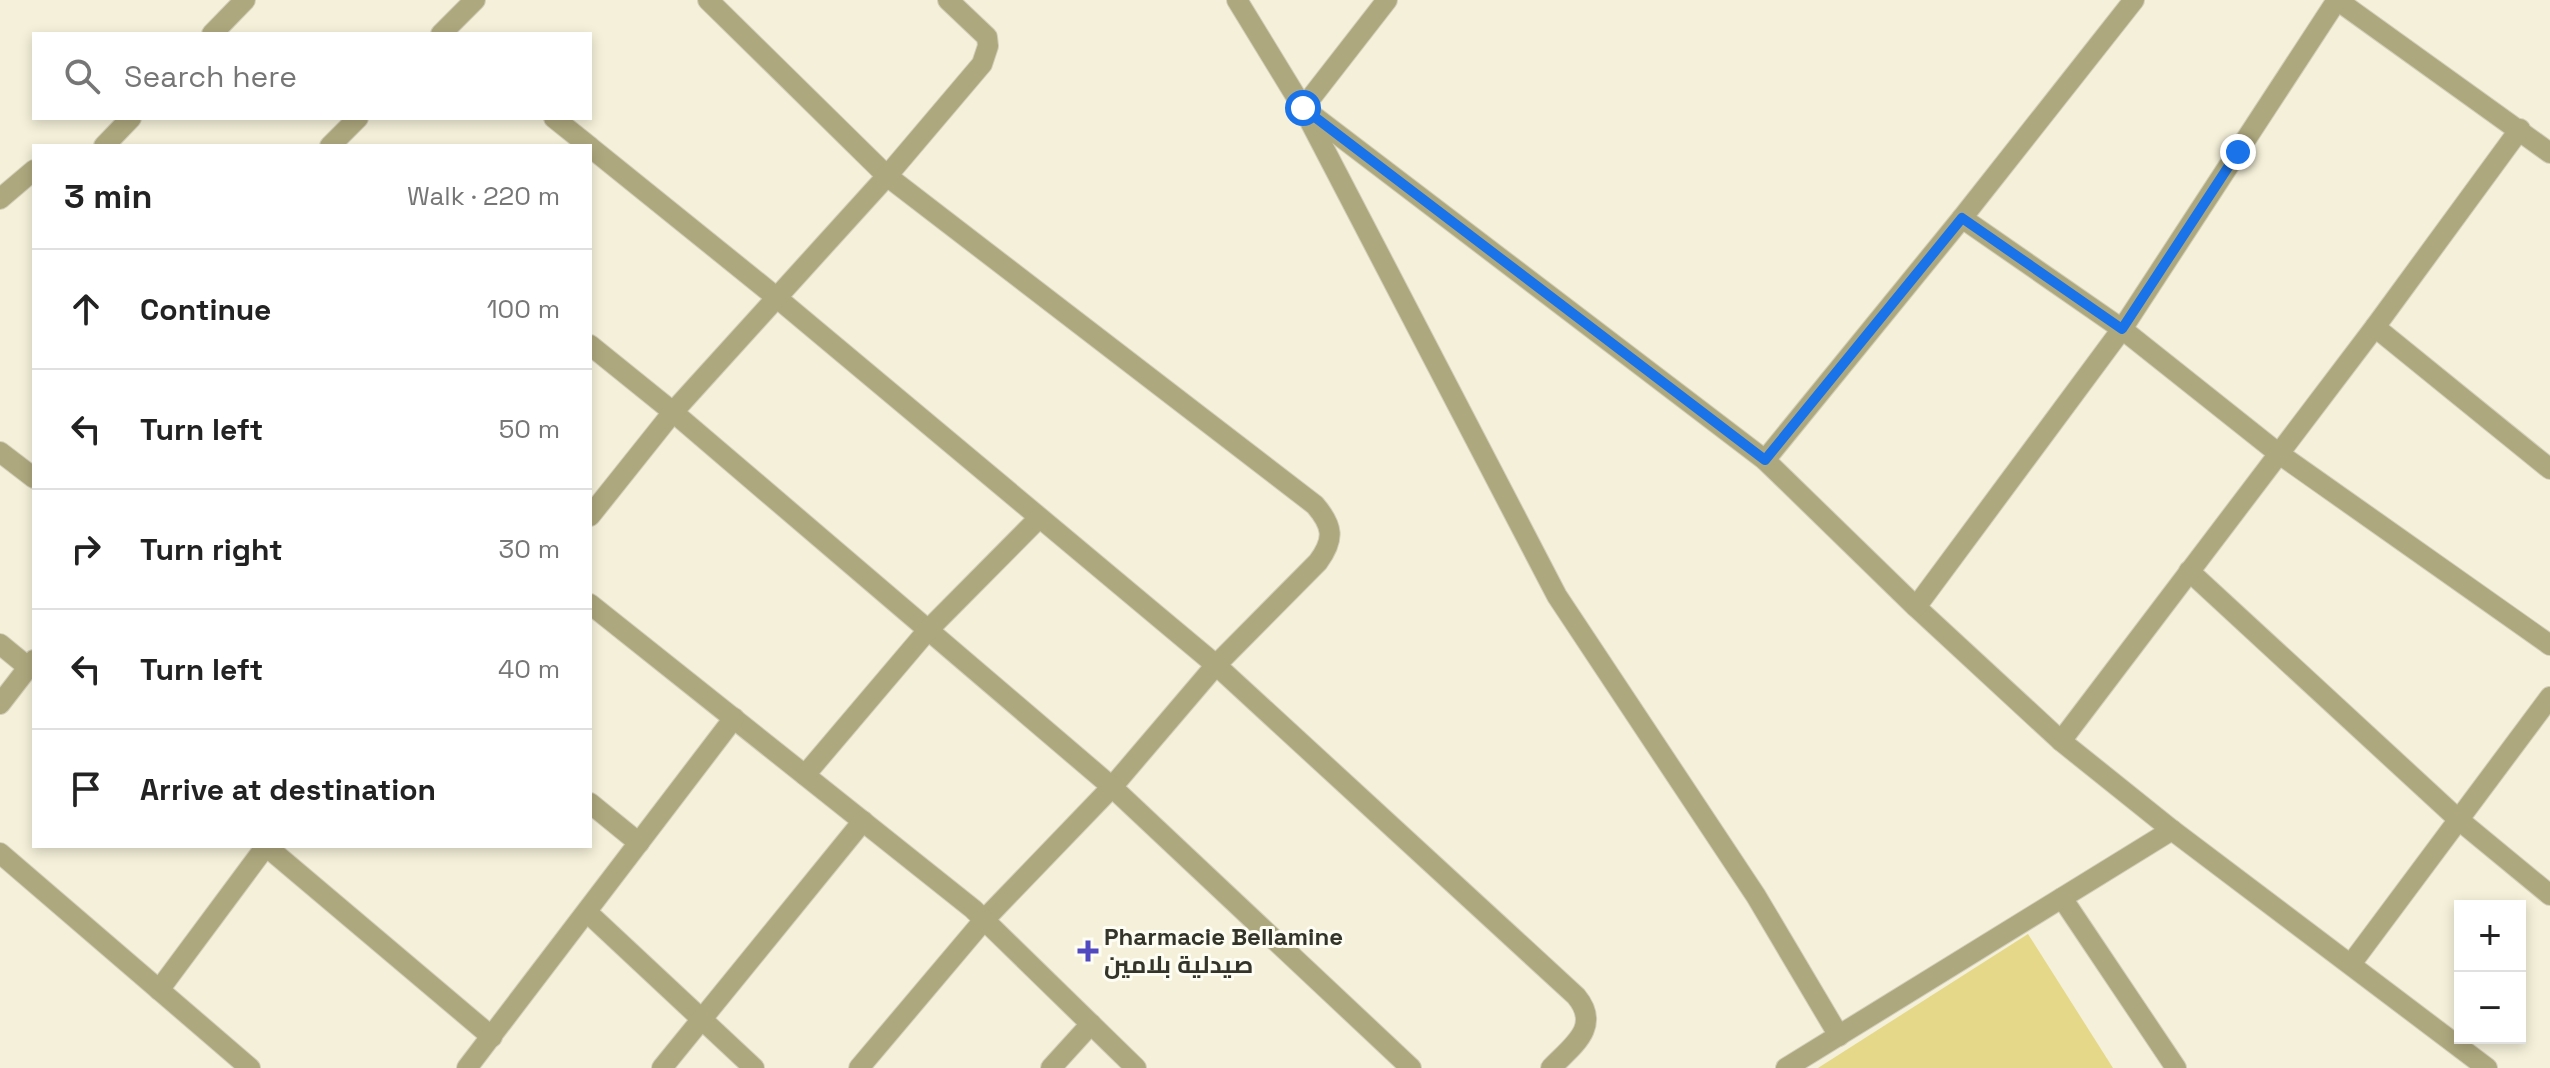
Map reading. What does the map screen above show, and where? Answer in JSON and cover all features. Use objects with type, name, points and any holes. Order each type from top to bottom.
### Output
[{"type":"street","points":[[214,32],[245,0]]},
{"type":"street","points":[[446,32],[475,0]]},
{"type":"street","points":[[708,0],[887,176],[1315,505],[1328,520],[1330,535],[1327,549],[1318,562],[1216,665],[1112,787],[984,920],[859,1068]]},
{"type":"street","points":[[592,513],[673,412],[887,176],[986,55],[987,37],[948,0]]},
{"type":"street","points":[[1237,0],[1303,108],[1557,596],[1756,896],[1839,1036]]},
{"type":"street","points":[[1303,108],[1387,0]]},
{"type":"street","points":[[1765,460],[2134,0]]},
{"type":"street","points":[[1916,607],[2122,329],[2337,0],[2550,153]]},
{"type":"street","points":[[1303,108],[1765,460],[1916,607],[2061,741],[2172,830],[2487,1068]]},
{"type":"street","points":[[106,144],[129,120]]},
{"type":"street","points":[[337,144],[356,120]]},
{"type":"street","points":[[557,120],[587,144]]},
{"type":"street","points":[[2061,741],[2375,327],[2520,129]]},
{"type":"street","points":[[592,148],[776,297],[1216,665],[1582,1004],[1586,1027],[1579,1039],[1551,1068]]},
{"type":"street","points":[[0,199],[32,172]]},
{"type":"street","points":[[1962,218],[2122,329],[2278,453],[2550,645]]},
{"type":"street","points":[[2375,327],[2550,469]]},
{"type":"street","points":[[592,347],[673,412],[1112,787],[1411,1068]]},
{"type":"street","points":[[0,452],[32,476]]},
{"type":"street","points":[[805,775],[928,630],[1039,518]]},
{"type":"street","points":[[2189,571],[2459,820],[2550,895]]},
{"type":"street","points":[[592,606],[984,920],[1136,1068]]},
{"type":"street","points":[[0,644],[31,664],[0,704]]},
{"type":"street","points":[[2351,964],[2550,697]]},
{"type":"street","points":[[467,1068],[734,718]]},
{"type":"street","points":[[592,805],[639,843]]},
{"type":"street","points":[[662,1068],[863,821]]},
{"type":"street","points":[[1786,1068],[2172,830]]},
{"type":"street","points":[[159,990],[265,848]]},
{"type":"street","points":[[268,848],[492,1037]]},
{"type":"street","points":[[0,853],[250,1068]]},
{"type":"street","points":[[2062,898],[2176,1068]]},
{"type":"street","points":[[587,912],[754,1068]]},
{"type":"street","points":[[1051,1068],[1091,1024]]},
{"type":"shaded area","points":[[2028,934],[2113,1068],[1818,1068]]},
{"type":"place","name":"Pharmacie Bellamine صيدلية بلامين","points":[[1088,951]]},
{"type":"route","points":[[1303,108],[1765,460],[1962,218],[2122,329],[2238,152]]}]
